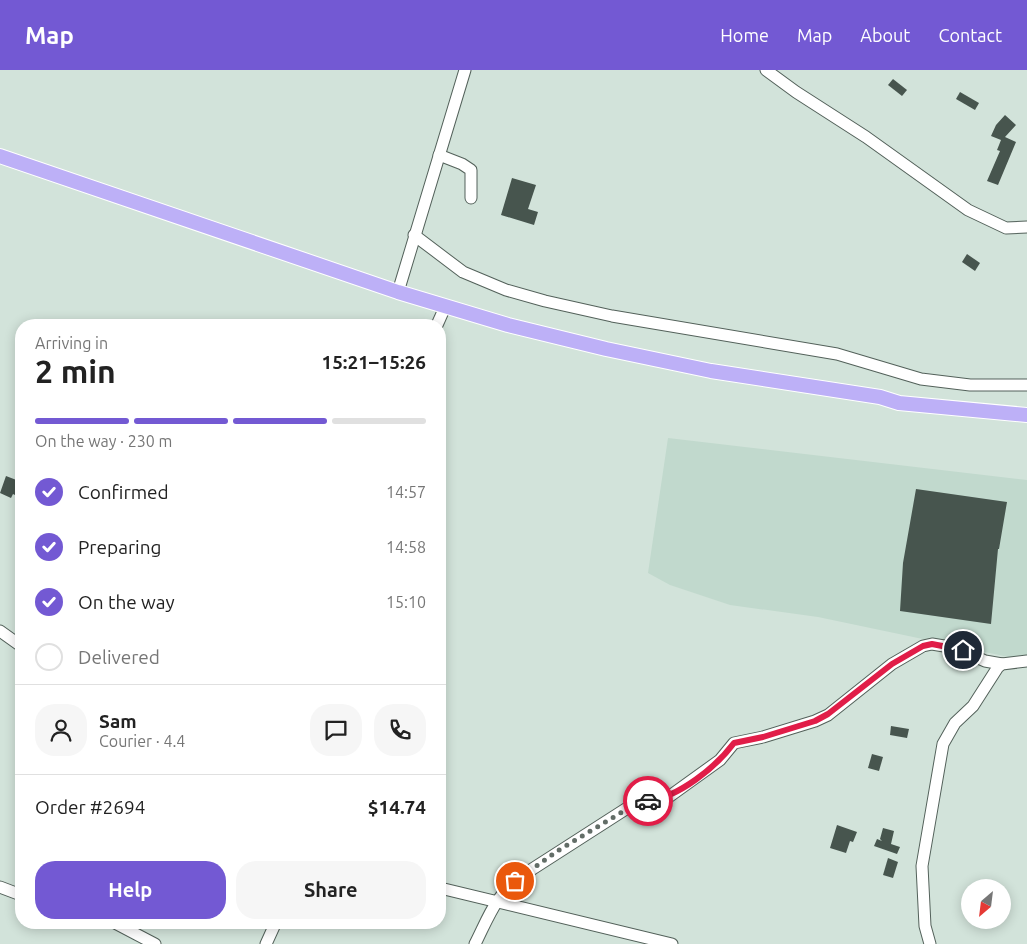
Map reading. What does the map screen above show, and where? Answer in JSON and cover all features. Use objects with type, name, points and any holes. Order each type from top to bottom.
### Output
[{"type":"main road","points":[[0,156],[398,292],[508,325],[658,361],[711,371],[880,397],[899,403],[1027,415]]},
{"type":"main road","points":[[880,397],[893,395],[1027,405]]},
{"type":"street","points":[[398,292],[465,70]]},
{"type":"street","points":[[766,70],[796,92],[866,136],[968,210],[1006,228],[1027,227]]},
{"type":"street","points":[[439,155],[462,164],[471,170],[471,198]]},
{"type":"street","points":[[414,235],[463,272],[506,290],[545,301],[620,318],[837,354],[921,379],[970,385],[1027,385]]},
{"type":"street","points":[[439,319],[445,307]]},
{"type":"street","points":[[0,631],[15,642]]},
{"type":"street","points":[[475,944],[496,902],[507,887],[523,875],[624,810],[645,801],[670,796],[720,760],[734,743],[763,737],[822,718],[892,664],[923,646],[932,644],[956,648],[985,660],[1002,664],[1027,662]]},
{"type":"street","points":[[930,944],[925,926],[922,866],[944,744],[955,723],[972,706],[995,671],[1002,664]]},
{"type":"street","points":[[0,886],[15,892]]},
{"type":"street","points":[[446,890],[672,944]]},
{"type":"street","points":[[126,929],[155,944]]},
{"type":"street","points":[[266,944],[270,929]]},
{"type":"shaded area","points":[[668,438],[1027,480],[1027,661],[818,617],[730,605],[670,585],[648,573]]},
{"type":"building","points":[[893,79],[907,90],[902,96],[888,85]]},
{"type":"building","points":[[960,92],[979,103],[975,110],[956,99]]},
{"type":"building","points":[[1005,115],[1016,125],[1005,137],[1016,142],[998,185],[987,181],[1000,151],[997,150],[1001,140],[991,136],[996,125]]},
{"type":"building","points":[[512,178],[536,185],[528,209],[538,212],[534,225],[501,215]]},
{"type":"building","points":[[967,254],[980,263],[975,271],[962,262]]},
{"type":"building","points":[[6,476],[15,479],[15,495],[13,494],[11,498],[0,493]]},
{"type":"building","points":[[916,489],[1007,502],[998,549],[991,624],[900,611],[903,563]]},
{"type":"building","points":[[891,726],[909,729],[907,738],[890,735]]},
{"type":"building","points":[[872,754],[883,757],[879,771],[868,768]]},
{"type":"building","points":[[837,825],[857,832],[853,842],[850,841],[846,853],[830,848]]},
{"type":"building","points":[[883,828],[894,831],[891,844],[900,847],[897,854],[874,846],[877,839],[882,841],[880,839]]},
{"type":"building","points":[[888,858],[898,862],[893,878],[883,875]]},
{"type":"way so far","points":[[515,881],[559,850],[632,806],[648,801]]},
{"type":"route","points":[[648,801],[670,796],[720,760],[737,741],[747,741],[763,737],[815,721],[828,714],[892,664],[923,646],[932,644],[963,650]]}]
